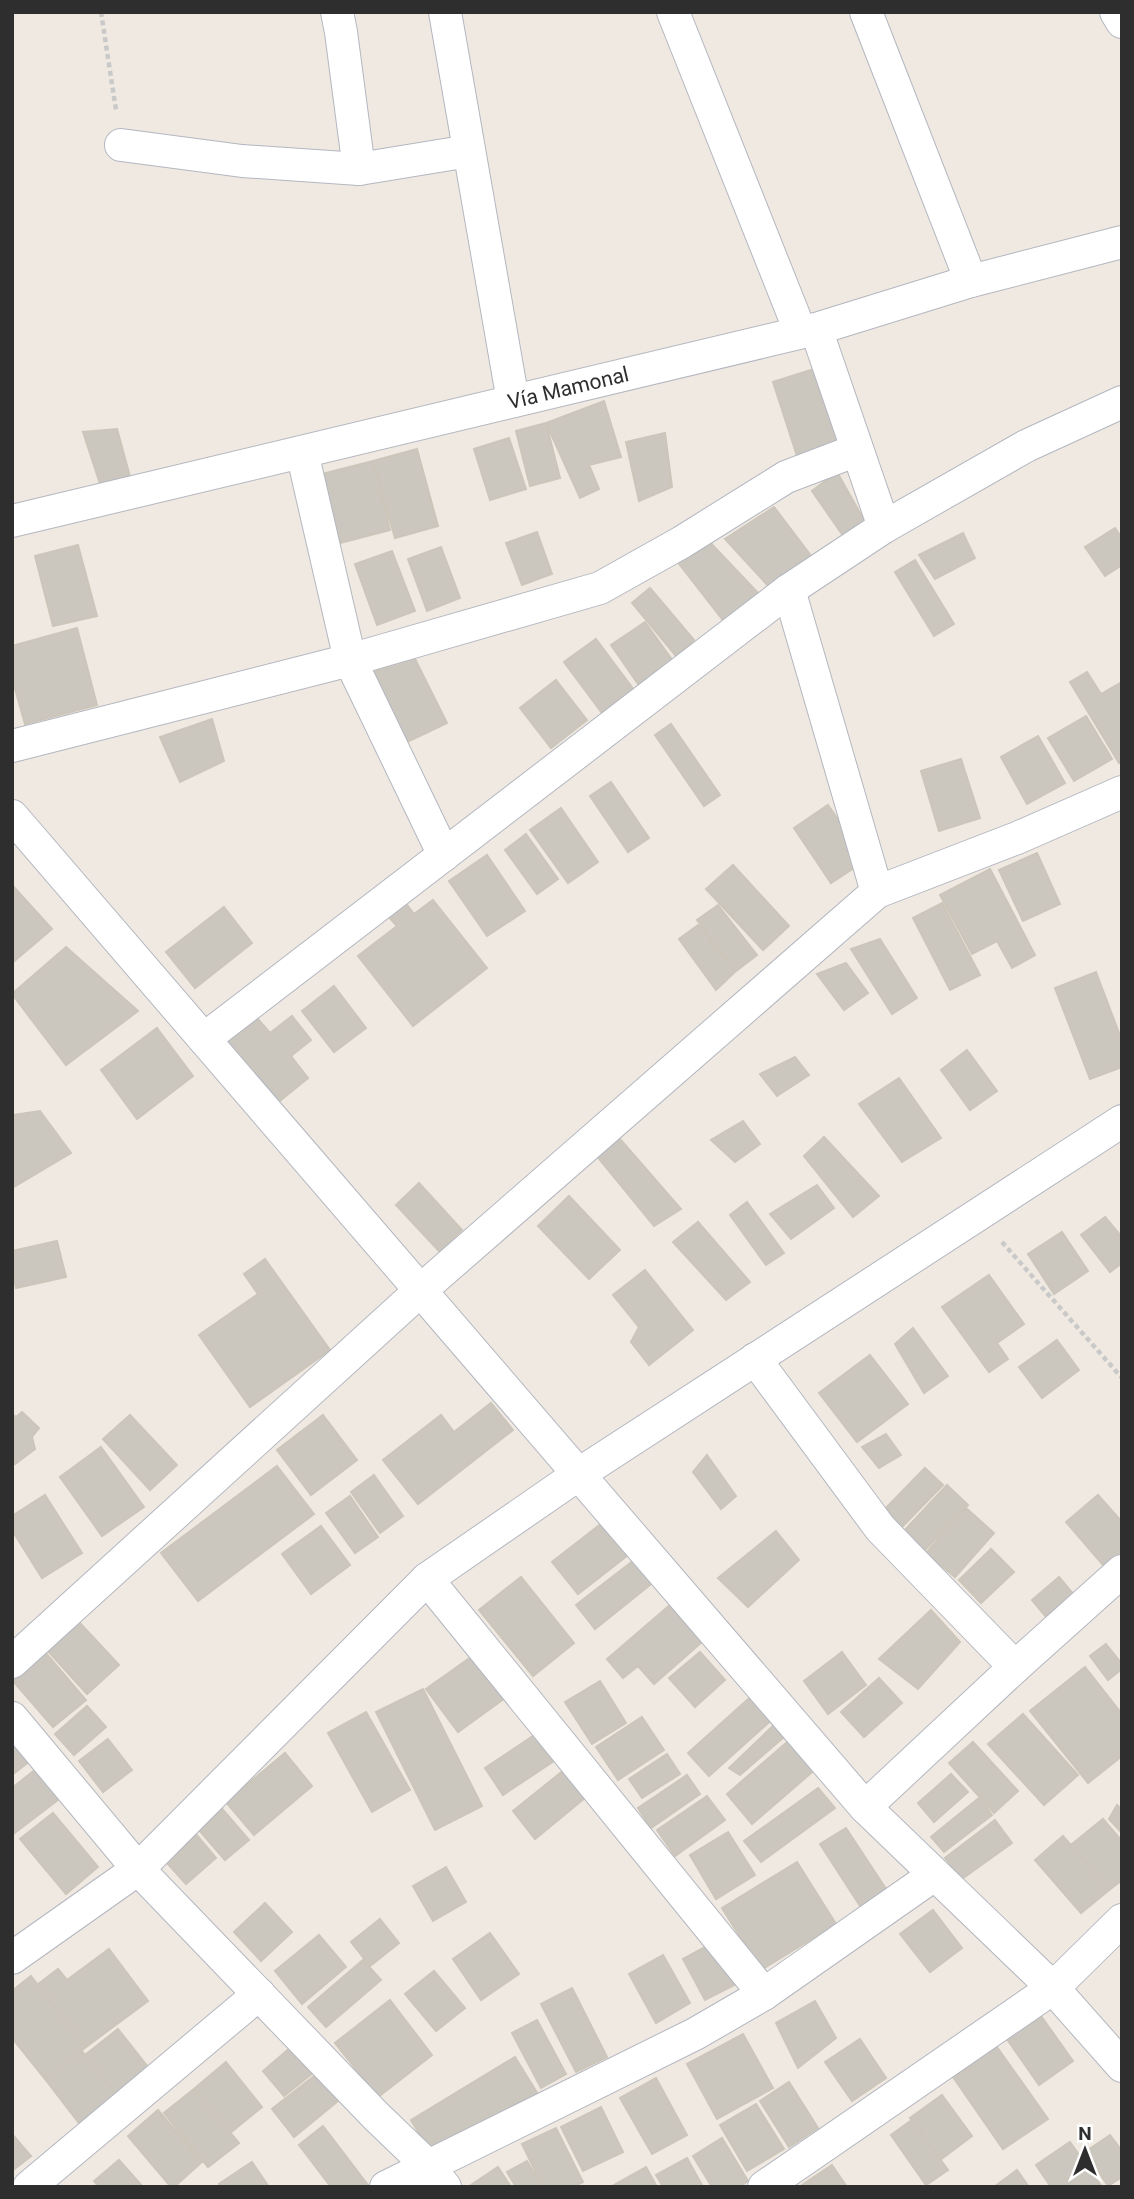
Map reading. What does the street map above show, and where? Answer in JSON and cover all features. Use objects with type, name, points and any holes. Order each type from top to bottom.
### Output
[{"type":"street","points":[[337,12],[359,169]]},
{"type":"street","points":[[445,12],[513,401]]},
{"type":"street","points":[[673,12],[808,330],[857,450],[884,527]]},
{"type":"street","points":[[866,12],[971,281]]},
{"type":"street","points":[[1116,12],[1122,22]]},
{"type":"street","points":[[121,145],[243,161],[359,169],[469,151]]},
{"type":"street","name":"Vía Mamonal","points":[[12,521],[808,330],[971,281],[1122,242]]},
{"type":"street","points":[[204,1038],[789,590],[884,527],[1026,446],[1122,402]]},
{"type":"street","points":[[12,746],[350,660],[600,588],[786,477],[857,450]]},
{"type":"street","points":[[302,452],[350,660],[444,855]]},
{"type":"street","points":[[789,590],[877,892]]},
{"type":"street","points":[[12,1662],[421,1290],[877,892],[1017,838],[1122,792]]},
{"type":"street","points":[[16,826],[204,1038],[865,1807],[1053,1988],[1122,2066]]},
{"type":"street","points":[[12,1958],[138,1869],[426,1579],[579,1474],[1122,1121]]},
{"type":"street","points":[[755,1359],[880,1528],[1015,1667]]},
{"type":"street","points":[[865,1807],[1122,1571]]},
{"type":"street","points":[[426,1579],[764,1994]]},
{"type":"street","points":[[12,1718],[138,1869],[436,2176]]},
{"type":"street","points":[[386,2187],[436,2176],[764,1994],[934,1875]]},
{"type":"street","points":[[764,2187],[1053,1988],[1122,1920]]},
{"type":"street","points":[[29,2187],[259,1994]]},
{"type":"path","points":[[101,12],[121,145]]},
{"type":"path","points":[[977,1215],[1122,1378]]},
{"type":"building","points":[[814,369],[838,443],[797,456],[773,382]]},
{"type":"building","points":[[604,401],[621,457],[589,465],[599,489],[580,498],[546,423]]},
{"type":"building","points":[[546,423],[560,478],[530,486],[516,431]]},
{"type":"building","points":[[117,429],[131,480],[102,490],[83,432]]},
{"type":"building","points":[[665,433],[672,487],[639,501],[626,442]]},
{"type":"building","points":[[509,438],[526,489],[490,500],[474,449]]},
{"type":"building","points":[[417,449],[438,526],[395,538],[373,461]]},
{"type":"building","points":[[373,461],[390,530],[340,543],[322,474]]},
{"type":"building","points":[[837,472],[864,520],[846,540],[812,491]]},
{"type":"building","points":[[774,507],[812,557],[771,589],[725,539]]},
{"type":"building","points":[[1115,528],[1122,538],[1122,565],[1105,576],[1085,547]]},
{"type":"building","points":[[537,532],[552,574],[522,585],[506,543]]},
{"type":"building","points":[[963,533],[975,558],[935,579],[919,555]]},
{"type":"building","points":[[704,536],[762,597],[726,624],[676,560]]},
{"type":"building","points":[[78,545],[97,616],[53,626],[35,556]]},
{"type":"building","points":[[441,547],[460,598],[427,611],[408,559]]},
{"type":"building","points":[[392,551],[415,611],[377,625],[355,564]]},
{"type":"building","points":[[915,560],[954,624],[934,636],[895,572]]},
{"type":"building","points":[[650,588],[694,640],[676,656],[632,603]]},
{"type":"building","points":[[645,622],[673,661],[638,684],[611,645]]},
{"type":"building","points":[[77,628],[97,705],[25,724],[12,678],[12,646]]},
{"type":"building","points":[[596,639],[634,690],[602,713],[564,662]]},
{"type":"building","points":[[412,653],[447,723],[403,744],[368,675]]},
{"type":"building","points":[[1087,672],[1101,694],[1122,682],[1122,761],[1119,763],[1070,682]]},
{"type":"building","points":[[556,680],[587,720],[551,748],[520,708]]},
{"type":"building","points":[[1086,716],[1112,759],[1074,781],[1048,738]]},
{"type":"building","points":[[212,719],[224,761],[180,782],[160,737]]},
{"type":"building","points":[[671,724],[720,795],[704,806],[655,735]]},
{"type":"building","points":[[1038,736],[1065,783],[1027,804],[1001,757]]},
{"type":"building","points":[[961,759],[980,818],[939,831],[921,771]]},
{"type":"building","points":[[611,782],[649,838],[628,852],[590,796]]},
{"type":"building","points":[[828,805],[866,860],[831,883],[794,828]]},
{"type":"building","points":[[561,808],[598,862],[568,883],[530,830]]},
{"type":"building","points":[[526,834],[558,879],[537,894],[505,850]]},
{"type":"building","points":[[1037,853],[1060,904],[1023,921],[999,870]]},
{"type":"building","points":[[487,855],[525,911],[487,936],[449,881]]},
{"type":"building","points":[[733,865],[789,926],[763,950],[706,889]]},
{"type":"building","points":[[990,869],[1035,955],[1012,968],[997,941],[972,954],[940,895]]},
{"type":"building","points":[[12,885],[52,929],[12,963]]},
{"type":"building","points":[[433,900],[487,968],[413,1026],[358,956],[397,926],[387,915],[404,901],[414,914]]},
{"type":"building","points":[[942,903],[980,975],[950,990],[913,918]]},
{"type":"building","points":[[718,905],[757,955],[736,971],[697,920]]},
{"type":"building","points":[[224,907],[252,943],[195,988],[166,952]]},
{"type":"building","points":[[698,925],[736,971],[716,990],[679,939]]},
{"type":"building","points":[[880,939],[917,998],[892,1014],[851,949]]},
{"type":"building","points":[[66,947],[138,1011],[66,1065],[12,994]]},
{"type":"building","points":[[846,963],[868,993],[844,1010],[817,974]]},
{"type":"building","points":[[1096,972],[1122,1041],[1122,1067],[1090,1079],[1055,988]]},
{"type":"building","points":[[334,986],[366,1028],[334,1052],[302,1011]]},
{"type":"building","points":[[292,1016],[311,1040],[291,1056],[308,1078],[271,1108],[222,1046],[257,1018],[270,1033]]},
{"type":"building","points":[[157,1028],[193,1076],[137,1119],[101,1070]]},
{"type":"building","points":[[967,1050],[997,1091],[970,1110],[941,1070]]},
{"type":"building","points":[[795,1057],[809,1075],[777,1096],[760,1074]]},
{"type":"building","points":[[899,1078],[941,1138],[902,1162],[859,1104]]},
{"type":"building","points":[[40,1111],[71,1153],[12,1188],[12,1115]]},
{"type":"building","points":[[743,1121],[760,1144],[735,1162],[711,1140]]},
{"type":"building","points":[[824,1137],[879,1196],[853,1217],[804,1156]]},
{"type":"building","points":[[620,1139],[681,1209],[654,1226],[591,1149]]},
{"type":"building","points":[[419,1183],[462,1230],[439,1251],[396,1205]]},
{"type":"building","points":[[817,1185],[834,1208],[791,1239],[770,1214]]},
{"type":"building","points":[[569,1196],[620,1250],[589,1279],[538,1226]]},
{"type":"building","points":[[747,1202],[784,1253],[766,1265],[730,1215]]},
{"type":"building","points":[[1105,1217],[1122,1237],[1122,1263],[1110,1272],[1081,1235]]},
{"type":"building","points":[[698,1222],[750,1282],[726,1300],[673,1242]]},
{"type":"building","points":[[1062,1232],[1088,1271],[1054,1294],[1028,1254]]},
{"type":"building","points":[[57,1241],[66,1277],[16,1288],[12,1251]]},
{"type":"building","points":[[265,1259],[330,1350],[250,1407],[199,1335],[258,1294],[244,1274]]},
{"type":"building","points":[[645,1270],[693,1330],[649,1365],[631,1342],[639,1327],[613,1295]]},
{"type":"building","points":[[989,1275],[1024,1324],[997,1343],[1008,1359],[989,1372],[942,1307]]},
{"type":"building","points":[[913,1328],[948,1376],[924,1393],[895,1344]]},
{"type":"building","points":[[1057,1340],[1079,1370],[1042,1398],[1019,1367]]},
{"type":"building","points":[[870,1355],[908,1404],[857,1442],[819,1393]]},
{"type":"building","points":[[491,1403],[513,1430],[418,1504],[383,1460],[441,1415],[454,1432]]},
{"type":"building","points":[[22,1412],[39,1428],[32,1437],[35,1449],[15,1464],[12,1460],[12,1414],[16,1417]]},
{"type":"building","points":[[130,1415],[177,1465],[150,1490],[103,1439]]},
{"type":"building","points":[[323,1415],[357,1460],[311,1495],[277,1450]]},
{"type":"building","points":[[886,1434],[901,1455],[879,1468],[862,1447]]},
{"type":"building","points":[[101,1447],[144,1507],[102,1536],[60,1477]]},
{"type":"building","points":[[707,1455],[736,1496],[721,1509],[693,1472]]},
{"type":"building","points":[[277,1466],[314,1514],[198,1601],[161,1553]]},
{"type":"building","points":[[925,1468],[943,1485],[899,1530],[881,1513]]},
{"type":"building","points":[[374,1475],[403,1516],[380,1533],[351,1492]]},
{"type":"building","points":[[947,1485],[968,1505],[923,1552],[902,1533]]},
{"type":"building","points":[[45,1495],[82,1553],[42,1578],[12,1530],[12,1516]]},
{"type":"building","points":[[1098,1495],[1122,1522],[1122,1563],[1110,1573],[1066,1522]]},
{"type":"building","points":[[350,1496],[378,1537],[355,1553],[326,1513]]},
{"type":"building","points":[[966,1508],[994,1533],[955,1577],[926,1553]]},
{"type":"building","points":[[602,1523],[628,1555],[578,1594],[552,1562]]},
{"type":"building","points":[[321,1526],[350,1565],[311,1594],[282,1554]]},
{"type":"building","points":[[776,1531],[799,1560],[748,1607],[718,1578]]},
{"type":"building","points":[[991,1549],[1014,1572],[981,1603],[959,1580]]},
{"type":"building","points":[[633,1561],[651,1584],[595,1629],[576,1605]]},
{"type":"building","points":[[521,1577],[574,1643],[533,1676],[479,1610]]},
{"type":"building","points":[[1059,1577],[1079,1601],[1052,1624],[1032,1600]]},
{"type":"building","points":[[670,1605],[702,1642],[654,1684],[638,1666],[623,1678],[607,1659]]},
{"type":"building","points":[[931,1610],[960,1642],[918,1689],[879,1659]]},
{"type":"building","points":[[78,1621],[119,1665],[87,1694],[47,1650]]},
{"type":"building","points":[[1106,1644],[1122,1664],[1122,1669],[1108,1680],[1090,1656]]},
{"type":"building","points":[[44,1651],[86,1700],[53,1727],[12,1680],[12,1677]]},
{"type":"building","points":[[700,1652],[725,1680],[695,1707],[669,1678]]},
{"type":"building","points":[[842,1652],[866,1685],[828,1714],[804,1681]]},
{"type":"building","points":[[474,1655],[505,1698],[458,1732],[426,1689]]},
{"type":"building","points":[[1085,1667],[1122,1714],[1122,1756],[1088,1783],[1030,1711]]},
{"type":"building","points":[[879,1678],[902,1703],[864,1737],[841,1712]]},
{"type":"building","points":[[600,1681],[626,1723],[592,1744],[565,1702]]},
{"type":"building","points":[[423,1689],[482,1806],[435,1830],[376,1712]]},
{"type":"building","points":[[755,1693],[776,1716],[709,1776],[688,1753]]},
{"type":"building","points":[[87,1706],[106,1727],[74,1755],[55,1734]]},
{"type":"building","points":[[366,1712],[410,1790],[372,1812],[328,1733]]},
{"type":"building","points":[[1023,1714],[1078,1775],[1044,1805],[988,1744]]},
{"type":"building","points":[[642,1717],[664,1750],[618,1780],[596,1747]]},
{"type":"building","points":[[775,1724],[784,1737],[740,1775],[729,1768]]},
{"type":"building","points":[[12,1730],[35,1757],[12,1775]]},
{"type":"building","points":[[539,1732],[557,1759],[503,1795],[485,1768]]},
{"type":"building","points":[[793,1737],[818,1767],[752,1824],[727,1794]]},
{"type":"building","points":[[108,1739],[132,1770],[103,1792],[79,1761]]},
{"type":"building","points":[[973,1742],[1018,1791],[994,1813],[949,1763]]},
{"type":"building","points":[[285,1753],[312,1786],[254,1835],[226,1802]]},
{"type":"building","points":[[667,1754],[680,1774],[642,1798],[629,1779]]},
{"type":"building","points":[[40,1766],[63,1796],[12,1835],[12,1788]]},
{"type":"building","points":[[564,1770],[586,1797],[535,1839],[513,1811]]},
{"type":"building","points":[[951,1774],[968,1792],[934,1822],[918,1803]]},
{"type":"building","points":[[687,1775],[700,1794],[651,1828],[638,1808]]},
{"type":"building","points":[[818,1788],[835,1808],[761,1862],[744,1841]]},
{"type":"building","points":[[707,1796],[725,1820],[675,1856],[657,1830]]},
{"type":"building","points":[[979,1798],[992,1815],[944,1852],[931,1837]]},
{"type":"building","points":[[217,1803],[249,1840],[225,1860],[193,1823]]},
{"type":"building","points":[[1117,1805],[1122,1810],[1122,1833],[1109,1819]]},
{"type":"building","points":[[53,1813],[98,1867],[66,1894],[20,1839]]},
{"type":"building","points":[[1103,1819],[1122,1841],[1122,1880],[1109,1890],[1071,1845]]},
{"type":"building","points":[[995,1820],[1012,1843],[962,1879],[945,1858]]},
{"type":"building","points":[[190,1827],[216,1858],[186,1884],[159,1854]]},
{"type":"building","points":[[846,1828],[890,1895],[864,1912],[820,1844]]},
{"type":"building","points":[[728,1832],[755,1875],[716,1899],[690,1855]]},
{"type":"building","points":[[1063,1836],[1109,1890],[1081,1913],[1035,1860]]},
{"type":"building","points":[[797,1862],[836,1924],[761,1970],[722,1908]]},
{"type":"building","points":[[446,1867],[466,1902],[433,1921],[413,1886]]},
{"type":"building","points":[[265,1903],[292,1932],[261,1961],[234,1932]]},
{"type":"building","points":[[933,1910],[962,1948],[930,1972],[900,1934]]},
{"type":"building","points":[[380,1919],[399,1943],[370,1966],[351,1942]]},
{"type":"building","points":[[490,1933],[519,1974],[481,2000],[453,1959]]},
{"type":"building","points":[[319,1935],[346,1967],[302,2004],[275,1971]]},
{"type":"building","points":[[716,1941],[738,1983],[705,2000],[683,1959]]},
{"type":"building","points":[[109,1949],[148,2001],[86,2047],[37,1985],[58,1969],[67,1980]]},
{"type":"building","points":[[663,1955],[690,2003],[656,2023],[629,1974]]},
{"type":"building","points":[[363,1960],[381,1980],[326,2027],[308,2007]]},
{"type":"building","points":[[434,1971],[465,2008],[436,2031],[405,1994]]},
{"type":"building","points":[[31,1976],[86,2047],[45,2079],[12,2038],[12,1991]]},
{"type":"building","points":[[572,1988],[607,2057],[576,2072],[541,2004]]},
{"type":"building","points":[[390,2000],[432,2055],[378,2097],[335,2043]]},
{"type":"building","points":[[815,2001],[836,2038],[798,2068],[776,2023]]},
{"type":"building","points":[[1036,2009],[1073,2061],[1039,2085],[1002,2032]]},
{"type":"building","points":[[537,2020],[566,2074],[541,2088],[512,2033]]},
{"type":"building","points":[[118,2029],[152,2072],[119,2098],[85,2055]]},
{"type":"building","points":[[743,2034],[773,2088],[717,2119],[687,2064]]},
{"type":"building","points":[[860,2039],[886,2078],[852,2101],[825,2062]]},
{"type":"building","points":[[297,2042],[319,2068],[284,2096],[263,2071]]},
{"type":"building","points":[[997,2047],[1048,2119],[1003,2149],[953,2077]]},
{"type":"building","points":[[82,2051],[119,2098],[82,2127],[45,2079]]},
{"type":"building","points":[[515,2057],[539,2096],[434,2158],[411,2120]]},
{"type":"building","points":[[226,2062],[262,2107],[230,2133],[194,2089]]},
{"type":"building","points":[[322,2070],[344,2096],[294,2137],[272,2109]]},
{"type":"building","points":[[656,2078],[687,2135],[652,2154],[620,2098]]},
{"type":"building","points":[[789,2082],[818,2128],[789,2147],[760,2101]]},
{"type":"building","points":[[194,2089],[239,2143],[208,2167],[164,2113]]},
{"type":"building","points":[[942,2095],[972,2136],[940,2160],[910,2118]]},
{"type":"building","points":[[756,2104],[784,2149],[747,2171],[720,2125]]},
{"type":"building","points":[[601,2107],[623,2152],[583,2171],[561,2127]]},
{"type":"building","points":[[158,2110],[202,2162],[174,2187],[171,2187],[128,2136]]},
{"type":"building","points":[[912,2120],[948,2170],[926,2185],[891,2135]]},
{"type":"building","points":[[323,2126],[368,2185],[331,2187],[299,2145]]},
{"type":"building","points":[[556,2128],[583,2182],[573,2187],[543,2187],[522,2144]]},
{"type":"building","points":[[12,2134],[31,2156],[12,2171]]},
{"type":"building","points":[[1110,2135],[1122,2151],[1122,2177],[1108,2186],[1085,2152]]},
{"type":"building","points":[[722,2138],[748,2181],[739,2187],[712,2187],[693,2156]]},
{"type":"building","points":[[1070,2142],[1102,2187],[1051,2187],[1036,2165]]},
{"type":"building","points":[[687,2158],[703,2187],[663,2187],[656,2175]]},
{"type":"building","points":[[119,2160],[143,2187],[99,2187],[94,2181]]},
{"type":"building","points":[[527,2161],[542,2187],[516,2187],[507,2172]]},
{"type":"building","points":[[252,2162],[269,2187],[220,2187],[219,2184]]},
{"type":"building","points":[[832,2165],[847,2187],[803,2187],[802,2185]]},
{"type":"building","points":[[498,2167],[511,2187],[468,2187]]},
{"type":"building","points":[[646,2167],[657,2187],[612,2186]]},
{"type":"building","points":[[1017,2170],[1029,2187],[994,2187]]}]
